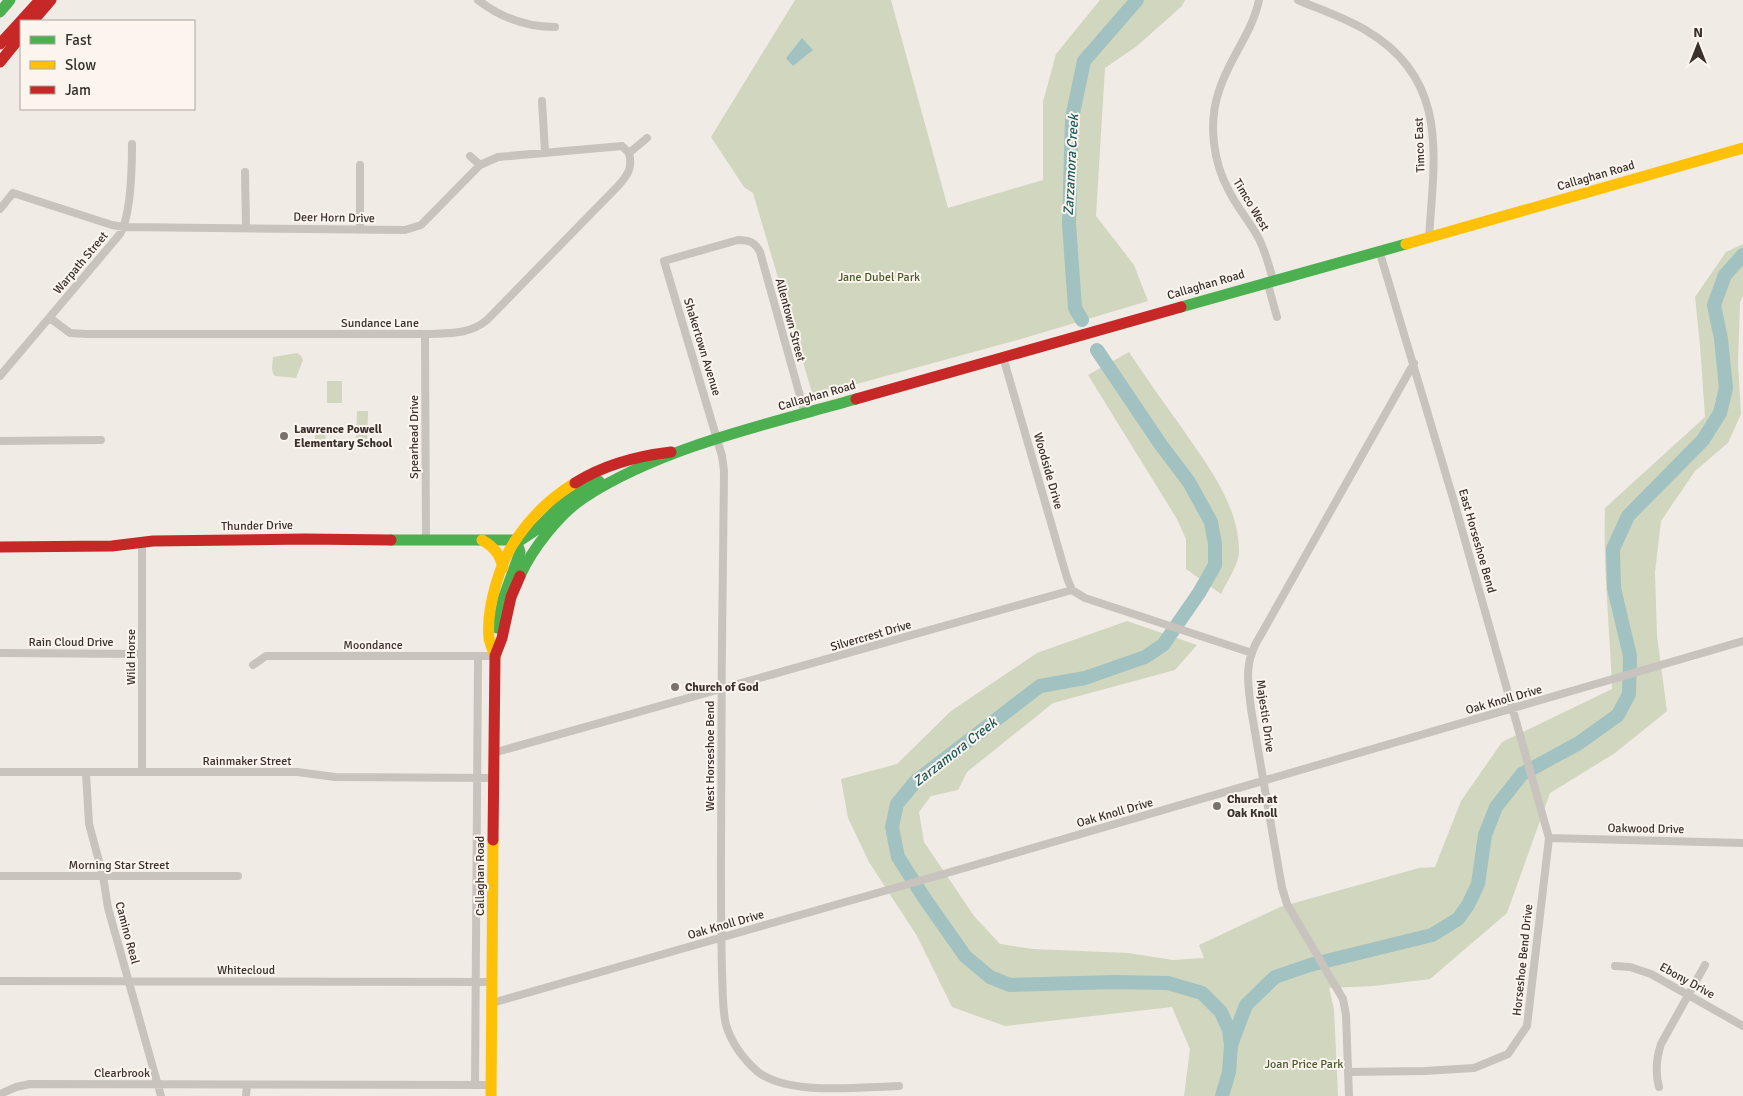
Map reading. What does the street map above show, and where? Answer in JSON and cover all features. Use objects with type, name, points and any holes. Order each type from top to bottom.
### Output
[{"type":"main road","points":[[0,12],[10,0]]},
{"type":"main road","points":[[22,20],[40,0]]},
{"type":"main road","points":[[35,20],[51,0]]},
{"type":"main road","points":[[0,44],[20,22]]},
{"type":"main road","points":[[0,62],[20,37]]},
{"type":"main road","name":"Callaghan Road","points":[[491,1091],[493,753],[497,652],[511,597],[533,552],[545,535],[583,498],[613,480],[678,452],[717,440],[1270,281],[1429,238],[1743,148]]},
{"type":"main road","name":"Callaghan Road","points":[[497,652],[489,639],[490,619],[496,587],[502,568],[516,540],[538,512],[549,501],[580,478],[608,466],[653,453],[678,452]]},
{"type":"main road","points":[[497,652],[496,638],[500,609],[520,552],[516,540],[529,538],[556,509],[584,488],[628,468],[655,462]]},
{"type":"main road","name":"Thunder Drive","points":[[0,546],[112,546],[169,540],[516,540]]},
{"type":"main road","points":[[482,540],[498,551],[501,557],[502,568]]},
{"type":"street","points":[[478,0],[492,10],[512,20],[542,27],[555,27]]},
{"type":"street","name":"Timco West","points":[[1259,0],[1248,34],[1226,72],[1219,90],[1214,119],[1214,139],[1218,166],[1228,191],[1262,246],[1277,317]]},
{"type":"street","name":"Timco East","points":[[1298,0],[1354,24],[1381,40],[1403,62],[1419,84],[1430,110],[1433,132],[1434,150],[1429,238]]},
{"type":"street","points":[[542,101],[545,152]]},
{"type":"street","points":[[630,153],[647,138]]},
{"type":"street","name":"Warpath Street","points":[[0,376],[124,227],[131,176],[132,144]]},
{"type":"street","name":"Deer Horn Drive","points":[[13,194],[112,225],[124,227],[405,230],[421,225],[480,165],[505,155],[622,146],[630,153]]},
{"type":"street","name":"Sundance Lane","points":[[50,318],[70,333],[86,334],[426,334],[468,331],[480,326],[487,320],[618,186],[629,172],[631,166],[630,153]]},
{"type":"street","points":[[470,156],[480,165]]},
{"type":"street","points":[[360,165],[360,230]]},
{"type":"street","points":[[244,172],[246,228]]},
{"type":"street","points":[[0,209],[13,194],[8,186]]},
{"type":"street","name":"Shakertown Avenue","points":[[717,440],[664,261],[738,240],[745,240]]},
{"type":"street","name":"Allentown Street","points":[[745,240],[756,245],[760,252],[805,414]]},
{"type":"street","name":"East Horseshoe Bend","points":[[1379,250],[1414,363],[1549,838]]},
{"type":"street","name":"Spearhead Drive","points":[[426,334],[426,540]]},
{"type":"street","name":"Woodside Drive","points":[[1003,357],[1072,590]]},
{"type":"street","name":"Majestic Drive","points":[[1349,1096],[1345,1006],[1334,981],[1287,904],[1282,888],[1249,695],[1248,679],[1252,652],[1414,363]]},
{"type":"street","points":[[0,441],[102,440]]},
{"type":"street","name":"West Horseshoe Bend","points":[[717,440],[724,471],[721,690],[721,938],[723,1009],[726,1024],[737,1050],[758,1072],[779,1084],[809,1089],[899,1086]]},
{"type":"street","name":"Wild Horse","points":[[142,542],[142,772]]},
{"type":"street","points":[[1072,590],[1085,598],[1252,652]]},
{"type":"street","name":"Silvercrest Drive","points":[[493,753],[1072,590]]},
{"type":"street","name":"Oak Knoll Drive","points":[[492,1003],[948,873],[1743,641]]},
{"type":"street","name":"Moondance","points":[[253,665],[266,656],[478,656],[497,652]]},
{"type":"street","name":"Rain Cloud Drive","points":[[0,653],[142,654]]},
{"type":"street","name":"Callaghan Road","points":[[475,1085],[478,656]]},
{"type":"street","name":"Rainmaker Street","points":[[0,772],[297,772],[335,777],[494,778]]},
{"type":"street","name":"Camino Real","points":[[86,773],[89,824],[103,876],[108,908],[161,1096]]},
{"type":"street","name":"Oakwood Drive","points":[[1549,838],[1743,843]]},
{"type":"street","name":"Horseshoe Bend Drive","points":[[1348,1072],[1474,1068],[1508,1054],[1527,1026],[1549,838]]},
{"type":"street","name":"Morning Star Street","points":[[0,876],[238,876]]},
{"type":"street","points":[[1659,1088],[1656,1069],[1657,1056],[1661,1044],[1705,965]]},
{"type":"street","name":"Ebony Drive","points":[[1616,966],[1644,971],[1743,1026]]},
{"type":"street","name":"Whitecloud","points":[[0,981],[492,982]]},
{"type":"street","name":"Clearbrook","points":[[0,1094],[16,1087],[30,1084],[475,1085],[491,1091]]},
{"type":"street","points":[[246,1096],[247,1085]]},
{"type":"green space","name":"Jane Dubel Park","points":[[795,0],[891,0],[948,208],[1043,180],[1043,102],[1056,54],[1100,0],[1185,0],[1182,6],[1137,46],[1105,68],[1096,216],[1134,265],[1148,301],[1021,339],[813,396],[753,193],[744,187],[711,137]]},
{"type":"green space","name":"Joan Price Park","points":[[1743,244],[1743,296],[1740,302],[1738,363],[1741,414],[1728,443],[1695,471],[1661,521],[1655,572],[1657,636],[1667,711],[1615,753],[1550,793],[1507,913],[1430,979],[1373,986],[1329,988],[1334,1009],[1338,1096],[1184,1096],[1190,1049],[1172,1007],[1005,1026],[952,1007],[917,936],[869,862],[848,818],[841,779],[897,764],[951,711],[1037,653],[1127,621],[1197,645],[1175,670],[1053,703],[967,772],[958,790],[931,796],[919,812],[924,842],[974,916],[1000,944],[1033,949],[1128,953],[1173,960],[1204,958],[1199,945],[1280,907],[1419,868],[1435,867],[1461,801],[1502,742],[1612,689],[1606,576],[1605,508],[1705,417],[1695,297],[1726,252]]},
{"type":"green space","points":[[1129,352],[1211,471],[1228,501],[1238,534],[1239,552],[1235,568],[1221,594],[1186,569],[1186,539],[1177,519],[1088,375]]},
{"type":"green space","points":[[297,353],[303,360],[296,378],[275,376],[273,374],[273,357]]},
{"type":"green space","points":[[327,381],[342,381],[342,403],[327,403]]},
{"type":"green space","points":[[357,411],[368,411],[367,445],[356,445]]},
{"type":"green space","points":[[315,428],[326,429],[325,446],[315,446]]},
{"type":"water","points":[[802,38],[813,50],[793,66],[786,58]]},
{"type":"waterway","name":"Zarzamora Creek","points":[[1082,320],[1075,308],[1069,224],[1072,118],[1084,61],[1137,0]]},
{"type":"waterway","points":[[1231,1045],[1246,1005],[1275,977],[1310,965],[1432,935],[1458,919],[1468,905],[1478,884],[1485,835],[1496,807],[1522,774],[1579,743],[1618,715],[1629,694],[1630,656],[1614,588],[1613,549],[1628,516],[1703,440],[1720,413],[1726,388],[1721,339],[1714,305],[1725,275],[1743,255]]},
{"type":"waterway","name":"Zarzamora Creek","points":[[1097,350],[1161,445],[1189,482],[1211,522],[1215,544],[1215,565],[1199,593],[1163,645],[1145,657],[1085,678],[1040,686],[916,781],[897,804],[892,827],[898,857],[925,899],[965,956],[990,977],[1010,985],[1115,982],[1168,983],[1202,993],[1221,1012],[1229,1030],[1231,1045],[1229,1072],[1222,1096]]},
{"type":"traffic: fast","points":[[0,12],[10,0]]},
{"type":"traffic: fast","points":[[1181,307],[1406,244]]},
{"type":"traffic: fast","points":[[520,576],[539,543],[566,512],[585,497],[615,479],[647,464],[716,439],[856,399]]},
{"type":"traffic: fast","points":[[391,540],[521,540],[536,530],[564,502],[599,481]]},
{"type":"traffic: fast","points":[[497,628],[503,599],[520,552],[516,540]]},
{"type":"traffic: slow","points":[[1406,244],[1743,148]]},
{"type":"traffic: slow","points":[[495,656],[489,638],[490,613],[492,600],[505,559],[517,538],[536,515],[558,494],[575,483]]},
{"type":"traffic: slow","points":[[482,540],[496,551],[503,568]]},
{"type":"traffic: slow","points":[[491,1096],[493,840]]},
{"type":"traffic: jam","points":[[22,20],[40,0]]},
{"type":"traffic: jam","points":[[34,20],[51,0]]},
{"type":"traffic: jam","points":[[0,44],[20,22]]},
{"type":"traffic: jam","points":[[0,62],[20,37]]},
{"type":"traffic: jam","points":[[856,399],[1181,307]]},
{"type":"traffic: jam","points":[[575,483],[586,476],[622,462],[671,452]]},
{"type":"traffic: jam","points":[[0,547],[112,546],[153,541],[391,540]]},
{"type":"traffic: jam","points":[[493,840],[495,656],[502,638],[511,597],[520,576]]},
{"type":"place","name":"Lawrence Powell Elementary School","points":[[284,436]]},
{"type":"place","name":"Church of God","points":[[675,687]]},
{"type":"place","name":"Church at Oak Knoll","points":[[1217,806]]}]
